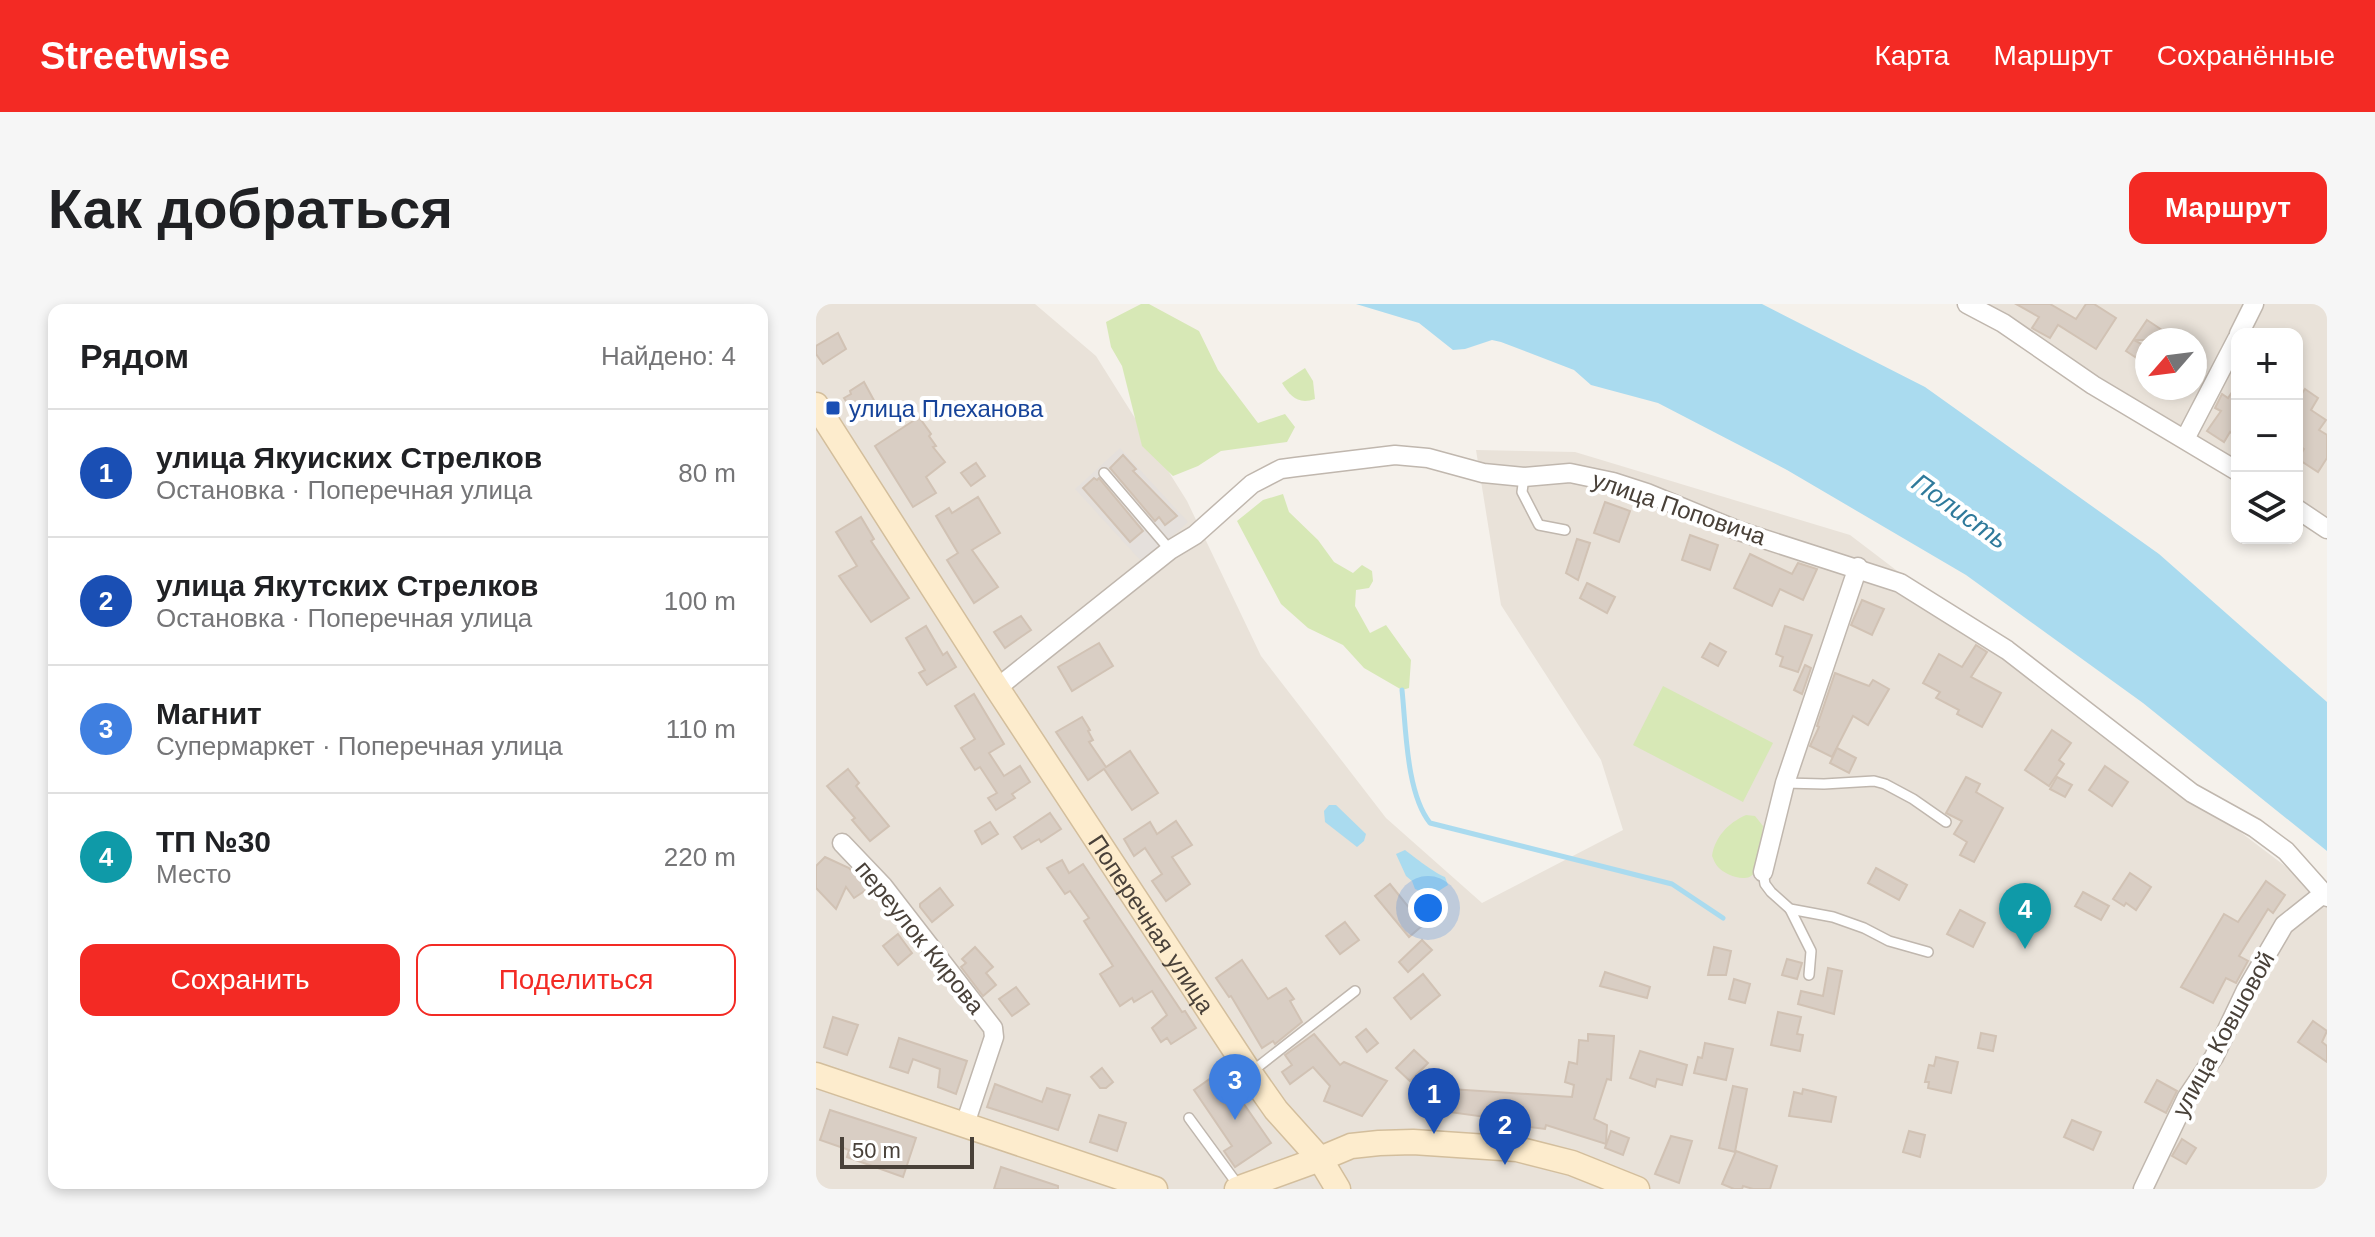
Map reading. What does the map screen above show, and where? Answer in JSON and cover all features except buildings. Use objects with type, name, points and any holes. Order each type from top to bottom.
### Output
[{"type":"main road","name":"Поперечная улица","points":[[816,405],[997,688],[1250,1073],[1276,1110],[1320,1159],[1338,1189]]},
{"type":"main road","points":[[816,1075],[1155,1189]]},
{"type":"main road","points":[[1238,1188],[1351,1146],[1379,1143],[1517,1149],[1572,1163],[1622,1186]]},
{"type":"street","points":[[1967,304],[2003,323],[2093,385],[2231,467]]},
{"type":"street","points":[[2242,328],[2254,304]]},
{"type":"street","points":[[2185,439],[2231,350]]},
{"type":"street","name":"улица Поповича","points":[[997,688],[1170,550],[1195,535],[1252,484],[1281,469],[1395,455],[1428,458],[1483,473],[1524,477],[1570,473],[1647,493],[1739,531],[1900,583],[2007,650],[2192,793],[2255,828],[2286,851],[2325,895]]},
{"type":"street","points":[[2303,513],[2327,529]]},
{"type":"street","points":[[1763,872],[1785,783],[1858,567]]},
{"type":"street","name":"переулок Кирова","points":[[842,843],[883,886],[993,1028],[994,1037],[965,1124]]},
{"type":"street","name":"улица Ковшовой","points":[[2143,1189],[2187,1097],[2214,1057],[2246,990],[2284,925],[2325,895]]},
{"type":"lane","points":[[1104,473],[1170,550]]},
{"type":"lane","points":[[1524,477],[1522,492],[1539,525],[1565,530]]},
{"type":"lane","points":[[1785,783],[1874,781],[1913,799],[1946,822]]},
{"type":"lane","points":[[1763,872],[1765,884],[1790,909],[1811,951],[1809,975]]},
{"type":"lane","points":[[1790,909],[1833,917],[1889,941],[1928,952]]},
{"type":"lane","points":[[1250,1073],[1355,991]]},
{"type":"lane","points":[[1189,1118],[1238,1188]]},
{"type":"shaded area","points":[[816,304],[1035,304],[1096,356],[1187,501],[1261,656],[1386,818],[1482,903],[1623,830],[1601,760],[1501,605],[1476,450],[1575,452],[1850,535],[2327,898],[2327,1189],[816,1189]]},
{"type":"shaded area","points":[[1980,304],[2327,304],[2327,525],[2303,510],[2303,328],[2231,328],[2231,462]]},
{"type":"shaded area","points":[[1120,448],[1188,522],[1143,563],[1075,489]]},
{"type":"green space","points":[[1141,304],[1149,304],[1199,331],[1218,370],[1258,423],[1285,414],[1295,427],[1287,442],[1221,451],[1198,466],[1173,476],[1142,446],[1122,366],[1111,347],[1106,322]]},
{"type":"green space","points":[[1305,368],[1313,381],[1315,399],[1304,401],[1291,395],[1282,383]]},
{"type":"green space","points":[[1283,494],[1289,512],[1318,540],[1334,562],[1353,573],[1362,565],[1372,571],[1373,581],[1369,588],[1356,590],[1355,606],[1370,633],[1386,625],[1411,660],[1409,688],[1402,690],[1364,668],[1343,645],[1308,628],[1281,604],[1237,521],[1263,500]]},
{"type":"green space","points":[[1663,686],[1773,743],[1743,802],[1633,745]]},
{"type":"green space","points":[[1746,815],[1755,816],[1763,826],[1757,868],[1751,876],[1741,878],[1721,870],[1712,856],[1723,831]]},
{"type":"water","name":"Полисть","points":[[1356,304],[1762,304],[1925,387],[2159,554],[2327,702],[2327,851],[2143,703],[1966,575],[1787,470],[1658,403],[1591,385],[1574,370],[1492,340],[1453,350],[1419,323]]},
{"type":"water","points":[[1329,805],[1336,805],[1366,834],[1357,847],[1325,822],[1324,811]]},
{"type":"water","points":[[1405,850],[1445,877],[1448,885],[1437,892],[1425,893],[1415,889],[1396,854]]},
{"type":"waterway","points":[[1402,690],[1412,777],[1416,795],[1430,823],[1672,884],[1723,918]]},
{"type":"place","name":"улица Плеханова","points":[[833,408]]},
{"type":"place","name":"ТП №30","points":[[2025,949]]},
{"type":"place","name":"Магнит","points":[[1235,1120]]},
{"type":"place","name":"улица Якуиских Стрелков","points":[[1434,1134]]},
{"type":"place","name":"улица Якутских Стрелков","points":[[1505,1165]]}]
